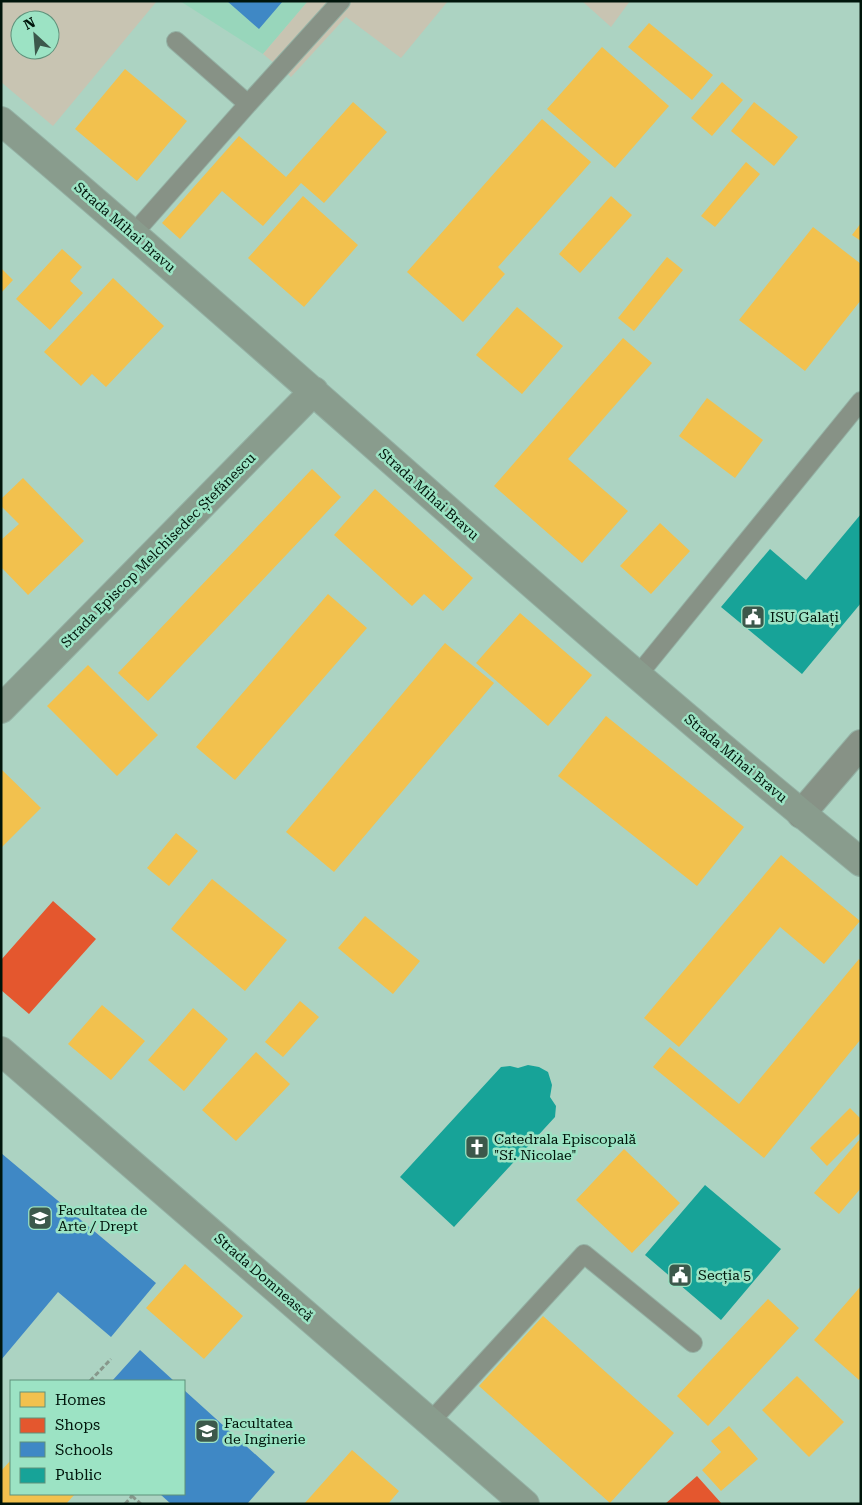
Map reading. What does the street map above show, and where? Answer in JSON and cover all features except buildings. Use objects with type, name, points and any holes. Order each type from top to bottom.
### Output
[{"type":"street","name":"Strada Mihai Bravu","points":[[1,121],[134,233],[543,594],[801,814],[861,862]]},
{"type":"street","name":"Strada Episcop Melchisedec Ștefănescu","points":[[1,710],[314,391]]},
{"type":"street","points":[[801,814],[861,744]]},
{"type":"street","name":"Strada Domnească","points":[[1,1051],[525,1504]]},
{"type":"lane","points":[[134,233],[341,1]]},
{"type":"lane","points":[[176,41],[248,104]]},
{"type":"lane","points":[[638,675],[861,401]]},
{"type":"lane","points":[[431,1421],[584,1254],[693,1344]]},
{"type":"path","points":[[91,1380],[111,1359]]},
{"type":"path","points":[[125,1504],[131,1495],[141,1504]]},
{"type":"shaded area","points":[[1,1],[157,1],[53,126],[1,82]]},
{"type":"shaded area","points":[[180,1],[308,1],[263,54]]},
{"type":"shaded area","points":[[308,1],[448,1],[401,58],[346,17],[291,77],[263,54]]},
{"type":"shaded area","points":[[582,1],[630,1],[611,27]]},
{"type":"place","name":"ISU Galați","points":[[753,617]]},
{"type":"place","name":"Catedrala Episcopală \"Sf. Nicolae\"","points":[[477,1147]]},
{"type":"place","name":"Facultatea de Arte / Drept","points":[[40,1218]]},
{"type":"place","name":"Secția 5","points":[[680,1275]]},
{"type":"place","name":"Facultatea de Inginerie","points":[[207,1431]]}]
